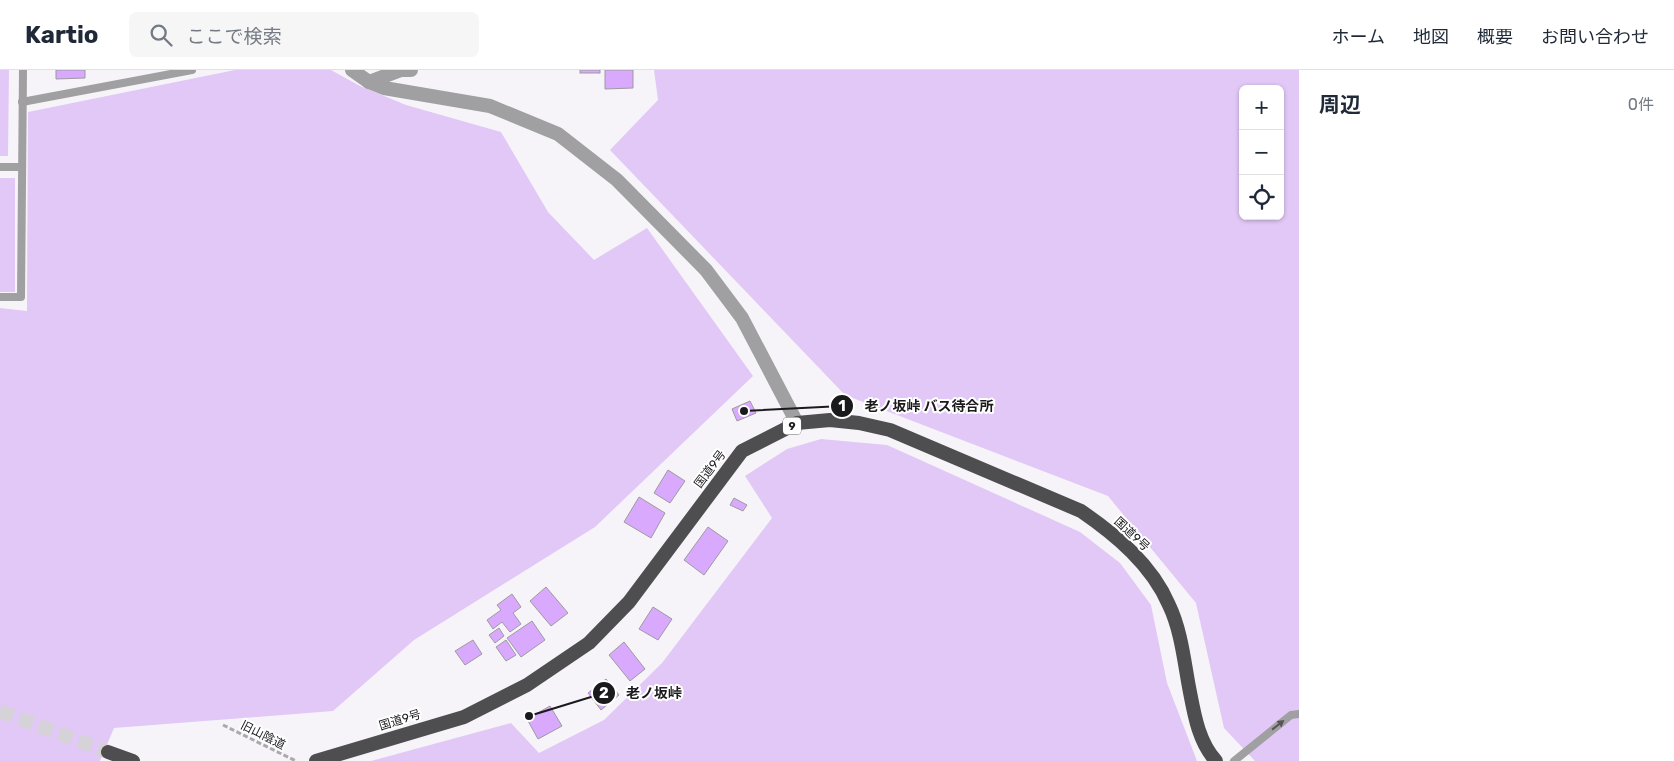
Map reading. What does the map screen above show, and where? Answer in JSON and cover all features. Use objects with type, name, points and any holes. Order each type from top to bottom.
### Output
[{"type":"highway","name":"国道9号","points":[[316,761],[464,717],[527,685],[589,643],[629,602],[742,451],[797,423],[830,420],[859,423],[890,430],[1081,511],[1109,530],[1140,560],[1157,582],[1170,605],[1179,637],[1196,721],[1202,740],[1216,761]]},
{"type":"highway","points":[[108,752],[132,761]]},
{"type":"street","points":[[352,70],[369,82],[384,88],[490,106],[558,134],[617,180],[706,270],[742,318],[797,423]]},
{"type":"street","points":[[369,82],[401,70],[411,70]]},
{"type":"lane","points":[[0,297],[21,297],[23,70]]},
{"type":"lane","points":[[22,102],[192,70]]},
{"type":"lane","points":[[0,167],[22,168]]},
{"type":"lane","points":[[1234,761],[1291,714],[1299,714]]},
{"type":"path","name":"旧山陰道","points":[[223,725],[296,761]]},
{"type":"shaded area","points":[[0,70],[9,70],[8,156],[0,156]]},
{"type":"shaded area","points":[[235,70],[331,70],[360,86],[406,105],[501,132],[548,212],[594,260],[647,228],[753,376],[595,527],[414,640],[333,711],[114,728],[100,761],[0,761],[0,308],[27,311],[28,112]]},
{"type":"shaded area","points":[[654,70],[1299,70],[1299,761],[1255,761],[1224,728],[1196,603],[1108,496],[845,395],[610,150],[658,100]]},
{"type":"shaded area","points":[[0,178],[15,178],[15,292],[0,292]]},
{"type":"shaded area","points":[[821,439],[887,445],[1080,532],[1120,563],[1151,605],[1167,683],[1197,761],[371,761],[511,723],[539,753],[604,720],[662,663],[772,518],[745,476],[787,449]]},
{"type":"building","points":[[56,70],[85,70],[85,78],[56,79]]},
{"type":"building","points":[[580,70],[600,70],[600,73],[580,73]]},
{"type":"building","points":[[605,70],[633,70],[633,88],[605,89]]},
{"type":"building","points":[[750,401],[756,413],[737,421],[732,409]]},
{"type":"building","points":[[668,470],[685,481],[670,503],[654,493]]},
{"type":"building","points":[[639,497],[665,513],[651,538],[624,522]]},
{"type":"building","points":[[734,498],[747,505],[743,511],[730,505]]},
{"type":"building","points":[[708,527],[728,541],[704,575],[684,560]]},
{"type":"building","points":[[546,587],[568,613],[551,626],[530,601]]},
{"type":"building","points":[[512,594],[521,607],[513,613],[521,624],[510,632],[502,622],[493,629],[487,620],[501,610],[497,605]]},
{"type":"building","points":[[653,607],[672,619],[658,640],[639,629]]},
{"type":"building","points":[[532,621],[545,640],[521,657],[507,638]]},
{"type":"building","points":[[499,628],[504,636],[495,643],[489,635]]},
{"type":"building","points":[[473,640],[482,654],[465,665],[455,651]]},
{"type":"building","points":[[506,640],[516,655],[506,661],[496,647]]},
{"type":"building","points":[[624,642],[645,669],[630,681],[609,655]]},
{"type":"building","points":[[606,679],[619,695],[601,710],[588,693]]},
{"type":"building","points":[[550,706],[562,726],[538,739],[527,719]]},
{"type":"tunnel","points":[[0,711],[108,752]]},
{"type":"place","name":"老ノ坂峠 バス待合所","points":[[744,411]]},
{"type":"place","name":"老ノ坂峠","points":[[529,716]]}]
